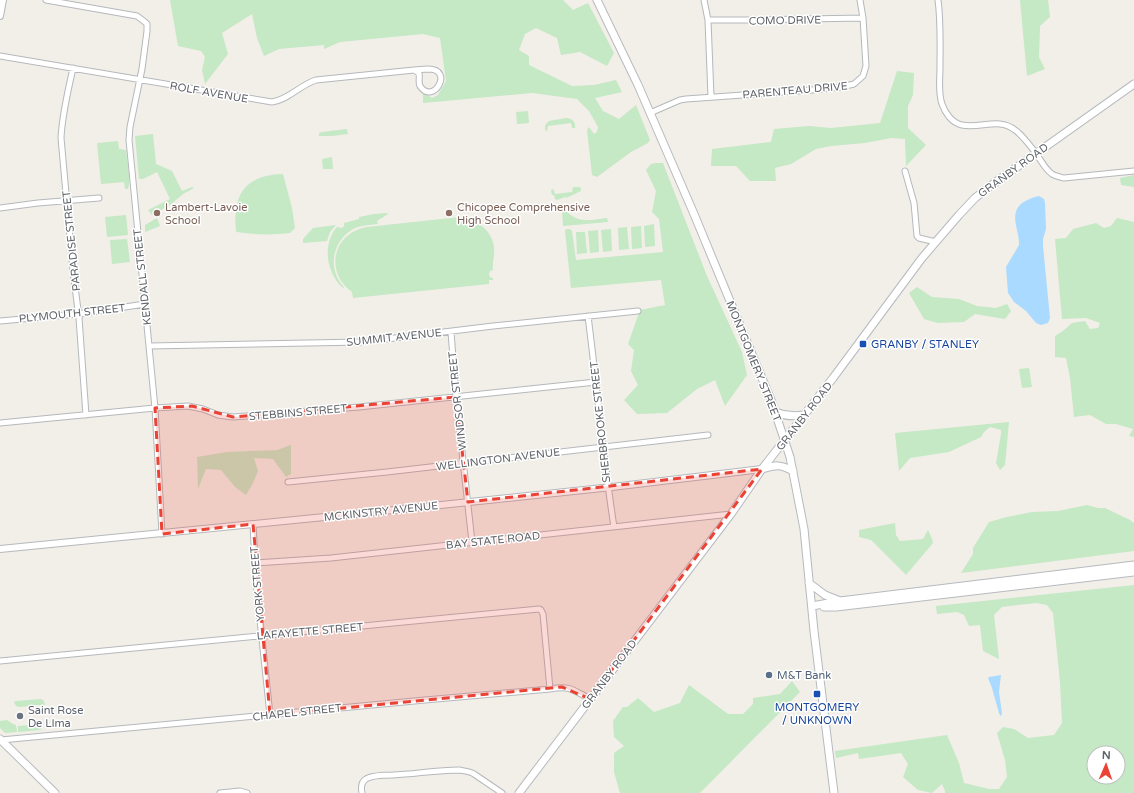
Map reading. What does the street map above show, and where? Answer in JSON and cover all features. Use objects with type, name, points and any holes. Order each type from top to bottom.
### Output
[{"type":"main road","name":"MONTGOMERY STREET","points":[[596,0],[637,82],[727,292],[771,400],[790,457],[804,529],[834,793]]},
{"type":"main road","name":"GRANBY ROAD","points":[[519,793],[731,514],[762,469],[785,441],[922,258],[976,198],[1036,153],[1134,84]]},
{"type":"main road","points":[[775,412],[784,416],[804,415]]},
{"type":"main road","points":[[762,469],[781,465],[793,471]]},
{"type":"main road","points":[[812,606],[840,601],[1134,565]]},
{"type":"main road","points":[[812,606],[836,607],[1134,572]]},
{"type":"main road","points":[[809,583],[825,595],[840,601]]},
{"type":"main road","points":[[1,740],[54,793]]},
{"type":"street","points":[[0,16],[3,0]]},
{"type":"street","name":"KENDALL STREET","points":[[46,0],[141,17],[147,26],[147,36],[130,127],[129,140],[155,408],[162,534]]},
{"type":"street","points":[[704,0],[708,20],[711,97]]},
{"type":"street","name":"PARENTEAU DRIVE","points":[[650,113],[683,99],[842,88],[854,84],[863,76],[866,66],[863,18],[860,0]]},
{"type":"street","points":[[938,0],[940,92],[941,103],[946,115],[961,125],[973,126],[1005,124],[1016,130],[1036,153],[1045,168],[1053,175],[1064,178],[1134,171]]},
{"type":"street","name":"COMO DRIVE","points":[[708,20],[863,18]]},
{"type":"street","name":"ROLF AVENUE","points":[[0,56],[272,102],[280,100],[316,80],[414,70],[432,69],[435,70],[440,76],[441,83],[434,91],[423,89],[419,83],[418,73],[414,70]]},
{"type":"street","name":"PARADISE STREET","points":[[73,68],[62,127],[62,152],[78,314],[86,415]]},
{"type":"street","points":[[905,171],[914,203],[917,236],[919,238],[936,242]]},
{"type":"street","points":[[0,208],[99,198]]},
{"type":"street","name":"PLYMOUTH STREET","points":[[0,321],[78,314],[145,304]]},
{"type":"street","name":"SUMMIT AVENUE","points":[[149,346],[362,342],[638,311]]},
{"type":"street","name":"SHERBROOKE STREET","points":[[588,316],[614,527]]},
{"type":"street","name":"WINDSOR STREET","points":[[450,332],[472,542]]},
{"type":"street","name":"STEBBINS STREET","points":[[0,423],[155,408],[195,407],[215,414],[233,417],[335,409],[596,382]]},
{"type":"street","name":"WELLINGTON AVENUE","points":[[288,482],[464,464],[708,436]]},
{"type":"street","name":"MCKINSTRY AVENUE","points":[[0,549],[162,534],[468,502],[762,469]]},
{"type":"street","name":"BAY STATE ROAD","points":[[255,563],[331,558],[731,514]]},
{"type":"street","name":"YORK STREET","points":[[253,524],[255,563],[270,715]]},
{"type":"street","name":"LAFAYETTE STREET","points":[[0,661],[540,610],[543,614],[550,689]]},
{"type":"street","name":"CHAPEL STREET","points":[[1,740],[562,687],[568,687],[590,699]]},
{"type":"street","points":[[362,793],[362,783],[369,778],[458,770],[474,774],[502,793]]},
{"type":"street","points":[[220,793],[240,791],[247,793]]},
{"type":"highlighted area","points":[[456,397],[468,502],[762,469],[590,699],[562,687],[270,715],[253,524],[162,534],[155,408],[192,406],[233,417]]},
{"type":"green space","points":[[170,0],[563,0],[573,10],[588,3],[614,53],[607,66],[580,52],[561,55],[557,38],[536,28],[525,34],[519,50],[529,56],[529,65],[572,86],[594,85],[616,80],[622,92],[595,98],[603,111],[619,119],[636,105],[650,140],[648,143],[631,152],[597,177],[592,175],[587,130],[589,127],[594,134],[597,132],[598,127],[589,111],[577,99],[532,93],[423,103],[423,92],[432,98],[438,95],[446,81],[440,38],[423,34],[340,42],[324,49],[324,45],[279,49],[264,56],[257,38],[252,14],[222,33],[228,54],[205,84],[202,70],[205,57],[201,51],[178,46]]},
{"type":"green space","points":[[1020,0],[1048,0],[1050,17],[1040,26],[1039,57],[1045,69],[1027,76]]},
{"type":"green space","points":[[897,71],[914,73],[913,95],[908,106],[908,128],[926,145],[906,166],[905,139],[891,138],[816,149],[791,164],[775,168],[776,181],[750,181],[736,166],[711,166],[712,149],[771,142],[774,129],[809,126],[831,128],[880,123]]},
{"type":"green space","points":[[528,111],[529,123],[517,124],[516,112]]},
{"type":"green space","points":[[566,118],[573,121],[575,128],[572,128],[571,123],[548,126],[547,131],[545,130],[545,125],[549,121]]},
{"type":"green space","points":[[347,129],[348,134],[319,136],[319,133],[322,132]]},
{"type":"green space","points":[[153,134],[156,164],[172,171],[182,191],[192,187],[194,188],[183,194],[170,205],[152,215],[148,210],[170,199],[157,172],[143,179],[139,179],[135,136]]},
{"type":"green space","points":[[118,141],[119,149],[126,150],[129,175],[128,189],[125,189],[124,182],[101,184],[97,143]]},
{"type":"green space","points":[[332,157],[333,169],[323,169],[322,159]]},
{"type":"green space","points":[[663,163],[707,276],[742,352],[747,375],[725,406],[715,380],[697,389],[667,413],[637,414],[624,400],[638,385],[631,371],[634,350],[628,344],[640,310],[665,305],[661,280],[571,288],[566,229],[570,229],[572,231],[576,260],[663,252],[659,219],[652,212],[656,191],[646,170],[651,164]]},
{"type":"green space","points":[[283,174],[292,208],[295,228],[290,233],[283,234],[237,232],[235,218],[236,207],[239,197],[244,189],[250,183],[259,178]]},
{"type":"green space","points":[[1134,175],[1134,187],[1121,185],[1120,178]]},
{"type":"green space","points":[[573,187],[581,188],[581,191],[566,198],[557,200],[555,199],[554,195],[552,195],[552,189],[554,190],[555,194],[572,192]]},
{"type":"green space","points":[[562,211],[566,211],[576,218],[585,220],[607,218],[608,222],[563,226]]},
{"type":"green space","points":[[388,214],[377,221],[378,224],[353,229],[340,241],[336,248],[334,264],[335,272],[344,287],[343,288],[333,275],[328,258],[329,242],[332,234],[337,227],[342,228],[344,223],[359,219],[359,217]]},
{"type":"green space","points":[[126,215],[128,235],[107,237],[105,217]]},
{"type":"green space","points":[[460,217],[472,220],[483,226],[491,236],[494,254],[493,270],[490,271],[489,274],[493,280],[489,280],[489,284],[353,298],[352,292],[343,284],[335,264],[336,254],[346,237],[355,231],[367,227]]},
{"type":"green space","points":[[157,218],[160,226],[145,232],[145,225]]},
{"type":"green space","points":[[1117,218],[1134,222],[1134,437],[1129,436],[1133,429],[1116,424],[1106,424],[1090,415],[1074,417],[1070,378],[1066,358],[1055,357],[1055,336],[1072,323],[1085,321],[1090,329],[1098,328],[1100,323],[1086,318],[1062,319],[1055,239],[1066,238],[1073,229],[1096,223],[1104,228],[1111,226]]},
{"type":"green space","points":[[654,224],[655,246],[645,247],[644,226]]},
{"type":"green space","points":[[336,225],[330,232],[327,241],[303,243],[303,239],[313,228]]},
{"type":"green space","points":[[641,226],[642,248],[632,249],[631,227]]},
{"type":"green space","points":[[627,227],[629,249],[619,250],[618,228]]},
{"type":"green space","points":[[611,229],[612,251],[603,252],[601,230]]},
{"type":"green space","points":[[598,230],[599,252],[590,253],[588,231]]},
{"type":"green space","points":[[576,232],[585,232],[587,253],[577,254]]},
{"type":"green space","points":[[127,239],[130,262],[112,264],[110,240]]},
{"type":"green space","points":[[917,287],[932,297],[959,299],[977,306],[996,308],[1007,304],[1011,311],[1005,319],[975,314],[964,322],[938,323],[924,319],[909,293]]},
{"type":"green space","points":[[1029,368],[1032,387],[1022,388],[1019,369]]},
{"type":"green space","points":[[1009,422],[1005,465],[1000,470],[996,463],[1001,430],[990,427],[981,437],[949,452],[910,458],[899,471],[895,433]]},
{"type":"green space","points":[[291,445],[291,474],[286,477],[273,459],[254,458],[258,471],[246,495],[235,487],[221,470],[206,469],[198,489],[197,457],[227,452],[277,450]]},
{"type":"green space","points":[[1087,505],[1105,508],[1134,523],[1134,551],[961,573],[973,554],[973,548],[989,522],[1032,512],[1058,511]]},
{"type":"green space","points":[[895,523],[896,535],[900,541],[923,539],[928,530],[933,543],[906,575],[871,540],[859,537],[859,530]]},
{"type":"green space","points":[[1134,585],[1134,793],[945,793],[942,784],[932,793],[918,790],[903,777],[908,764],[901,753],[859,759],[858,753],[836,758],[835,751],[947,735],[959,763],[964,783],[989,789],[999,789],[1007,777],[1005,760],[997,733],[1003,727],[1014,729],[1028,738],[1054,735],[1062,723],[1060,682],[1053,613],[1047,605],[1036,603],[1002,607],[994,615],[999,659],[983,651],[980,625],[969,626],[964,615],[957,612],[937,614],[936,606]]},
{"type":"green space","points":[[792,681],[800,692],[700,793],[620,793],[614,772],[614,753],[624,746],[614,737],[613,721],[623,707],[627,707],[638,698],[654,712],[680,703],[689,685],[728,714],[743,714],[753,704],[753,698],[780,694]]},
{"type":"green space","points":[[41,699],[44,701],[45,705],[19,707],[16,706],[14,702],[16,701]]},
{"type":"green space","points":[[7,720],[16,725],[17,732],[5,733],[0,728],[0,721]]},
{"type":"green space","points":[[43,724],[41,726],[41,730],[18,732],[18,726]]},
{"type":"water","points":[[1039,196],[1044,199],[1045,203],[1046,229],[1043,239],[1043,246],[1050,318],[1048,323],[1041,325],[1036,323],[1026,311],[1014,302],[1008,293],[1006,267],[1019,245],[1015,218],[1018,208],[1022,203]]},
{"type":"water","points":[[1001,675],[999,692],[1002,713],[1001,716],[988,678]]},
{"type":"place","name":"Lambert-Lavoie School","points":[[157,213]]},
{"type":"place","name":"Chicopee Comprehensive High School","points":[[449,213]]},
{"type":"place","name":"GRANBY / STANLEY","points":[[863,344]]},
{"type":"place","name":"M&T Bank","points":[[769,675]]},
{"type":"place","name":"MONTGOMERY / UNKNOWN","points":[[817,694]]},
{"type":"place","name":"Saint Rose De LIma","points":[[20,716]]}]
